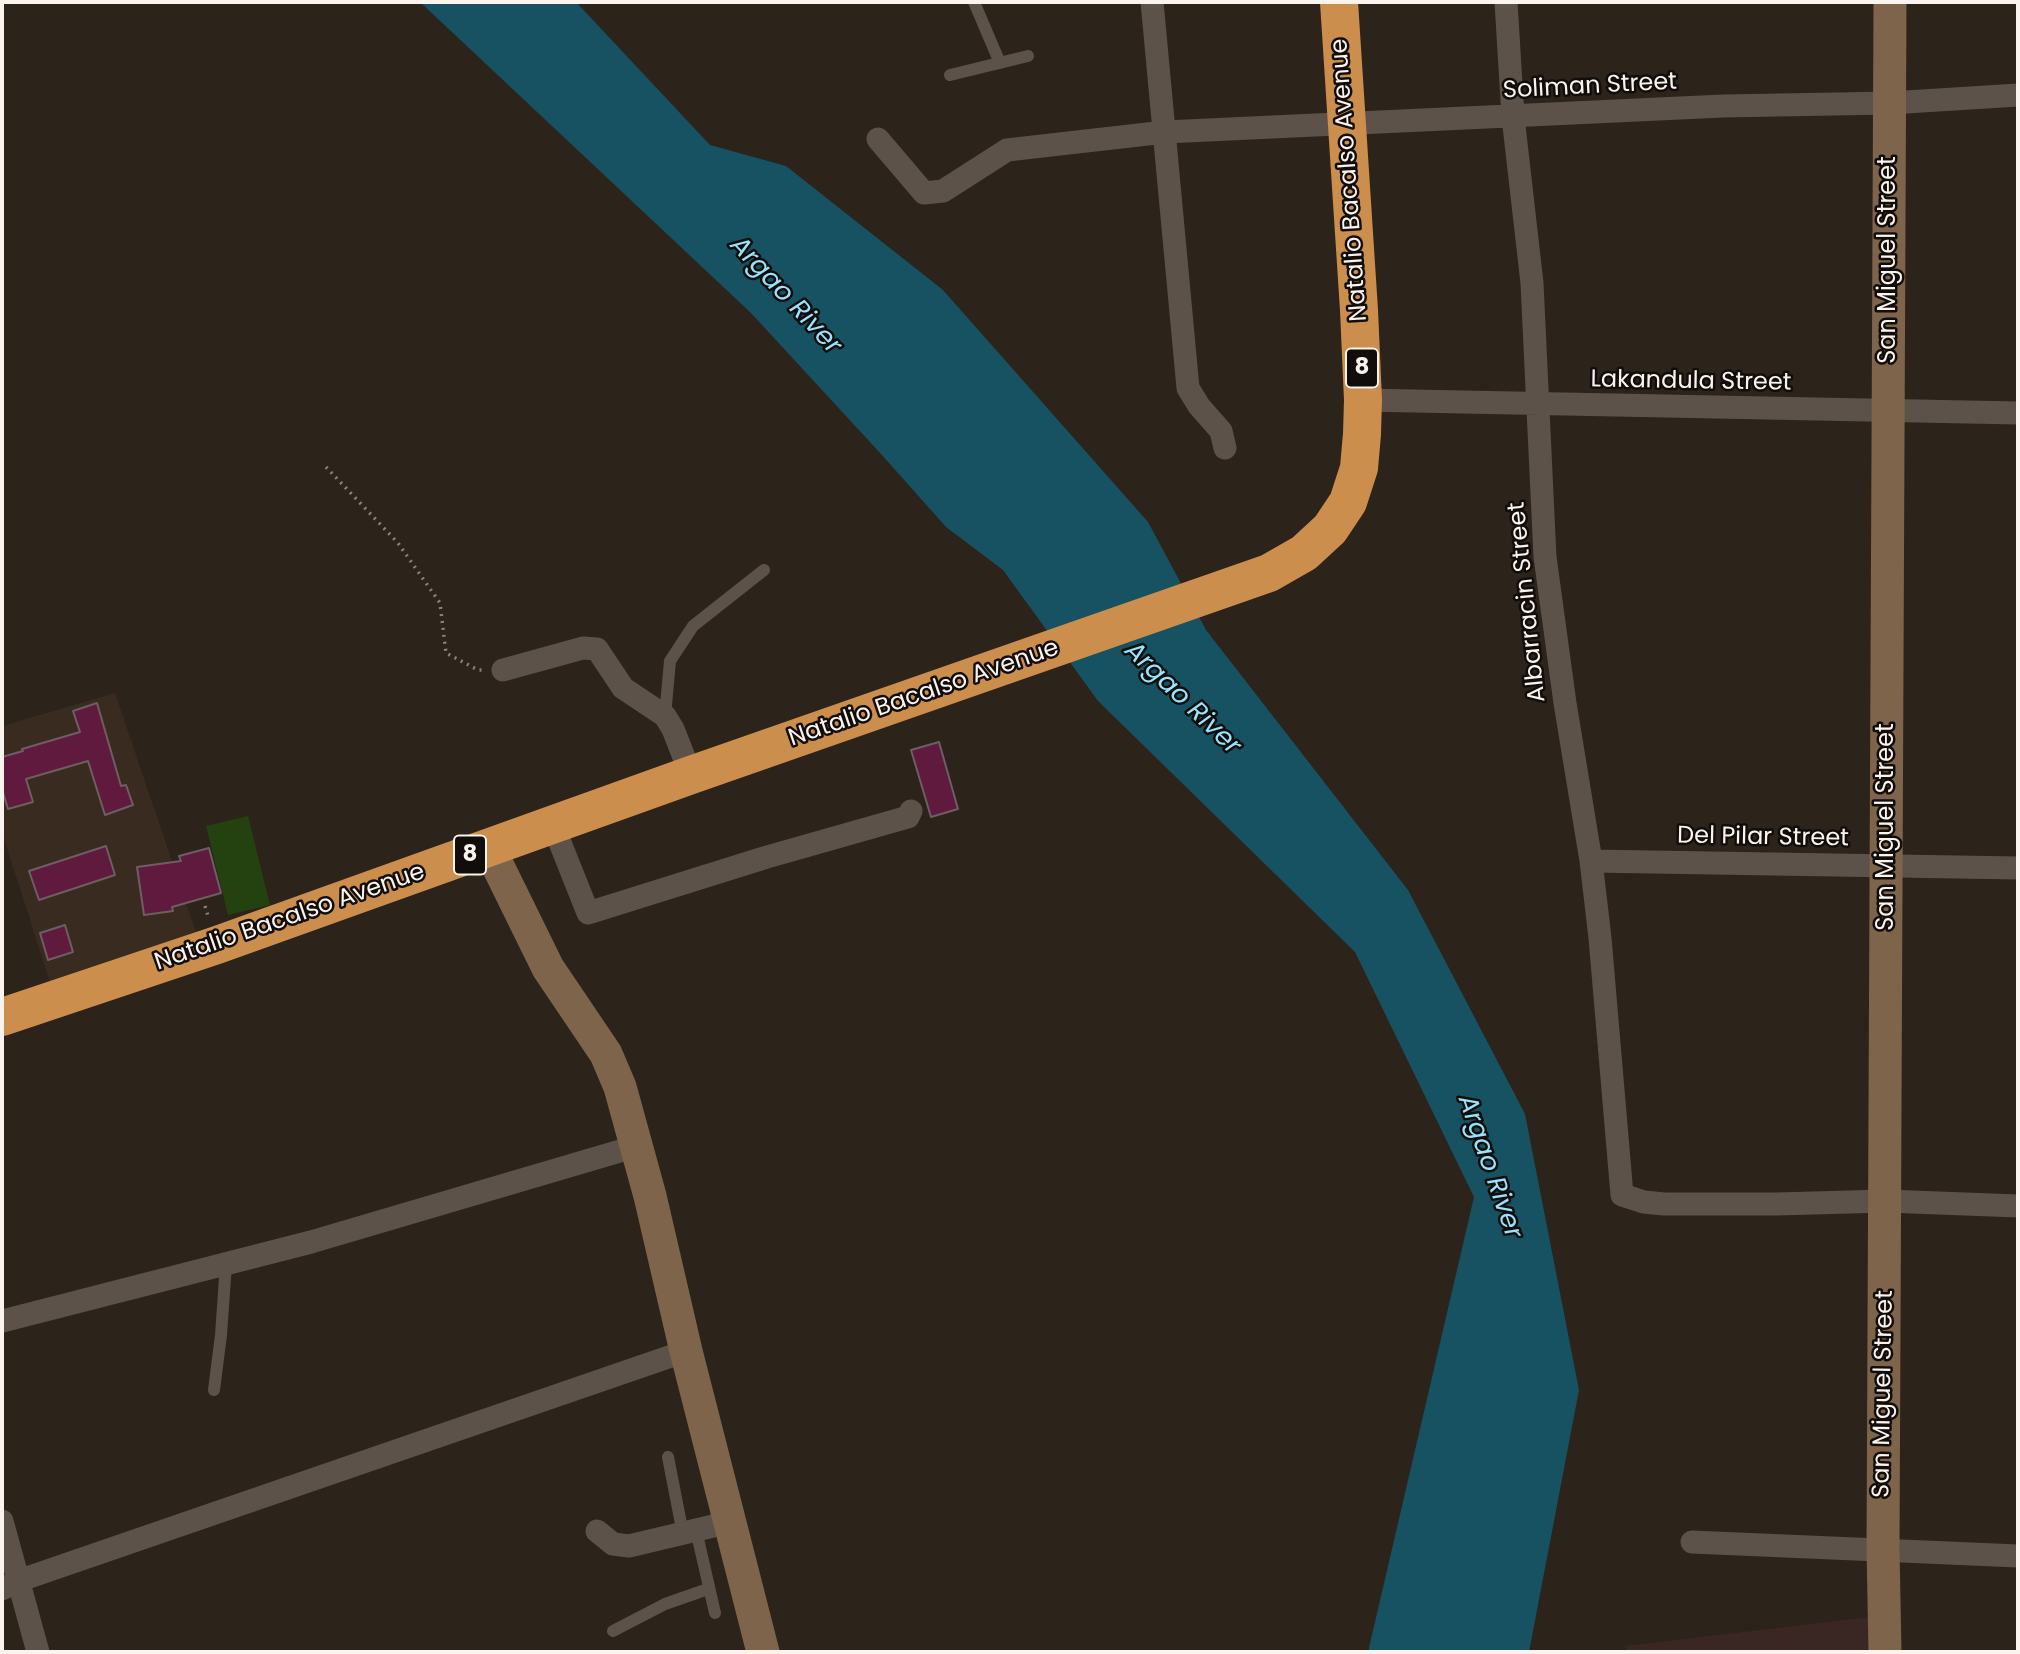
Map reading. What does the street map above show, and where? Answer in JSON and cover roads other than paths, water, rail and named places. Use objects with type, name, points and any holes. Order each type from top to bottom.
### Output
[{"type":"highway","name":"Natalio Bacalso Avenue","points":[[2,1017],[229,940],[1269,573],[1304,553],[1330,529],[1348,502],[1359,468],[1363,400],[1339,2]]},
{"type":"main road","name":"San Miguel Street","points":[[1885,1652],[1882,1549],[1886,1202],[1890,2]]},
{"type":"main road","points":[[489,848],[548,968],[606,1054],[620,1087],[763,1652]]},
{"type":"street","points":[[1152,2],[1188,388],[1221,431],[1225,448]]},
{"type":"street","name":"Albarracin Street","points":[[1506,2],[1513,117],[1532,284],[1545,557],[1565,704],[1591,861],[1622,1195],[1644,1202],[1664,1204],[1886,1202]]},
{"type":"street","name":"Soliman Street","points":[[878,139],[924,193],[943,191],[1007,150],[1165,132],[1723,106],[1890,103],[2018,95]]},
{"type":"street","name":"Lakandula Street","points":[[1363,400],[2018,413]]},
{"type":"street","points":[[503,670],[583,648],[597,649],[623,688],[665,716],[691,775]]},
{"type":"street","points":[[553,825],[589,913],[767,857],[908,817],[911,811]]},
{"type":"street","name":"Del Pilar Street","points":[[1591,861],[2018,869]]},
{"type":"street","points":[[2,1321],[311,1242],[637,1146]]},
{"type":"street","points":[[1886,1202],[2018,1206]]},
{"type":"street","points":[[10,1585],[686,1351]]},
{"type":"street","points":[[2,1521],[10,1585],[38,1652]]},
{"type":"street","points":[[597,1531],[612,1544],[629,1546],[730,1522]]},
{"type":"street","points":[[1692,1542],[2018,1556]]},
{"type":"lane","points":[[974,2],[1000,63]]},
{"type":"lane","points":[[950,75],[1028,55]]},
{"type":"lane","points":[[665,716],[670,661],[693,626],[764,570]]},
{"type":"lane","points":[[214,1390],[226,1264]]},
{"type":"lane","points":[[668,1457],[715,1613]]},
{"type":"lane","points":[[613,1631],[665,1604],[708,1589]]},
{"type":"water","name":"Argao River","points":[[420,2],[576,2],[710,145],[786,166],[943,290],[1148,522],[1206,630],[1408,890],[1525,1114],[1579,1390],[1529,1652],[1368,1652],[1474,1197],[1355,952],[1098,701],[1003,570],[946,527],[751,313]]}]
